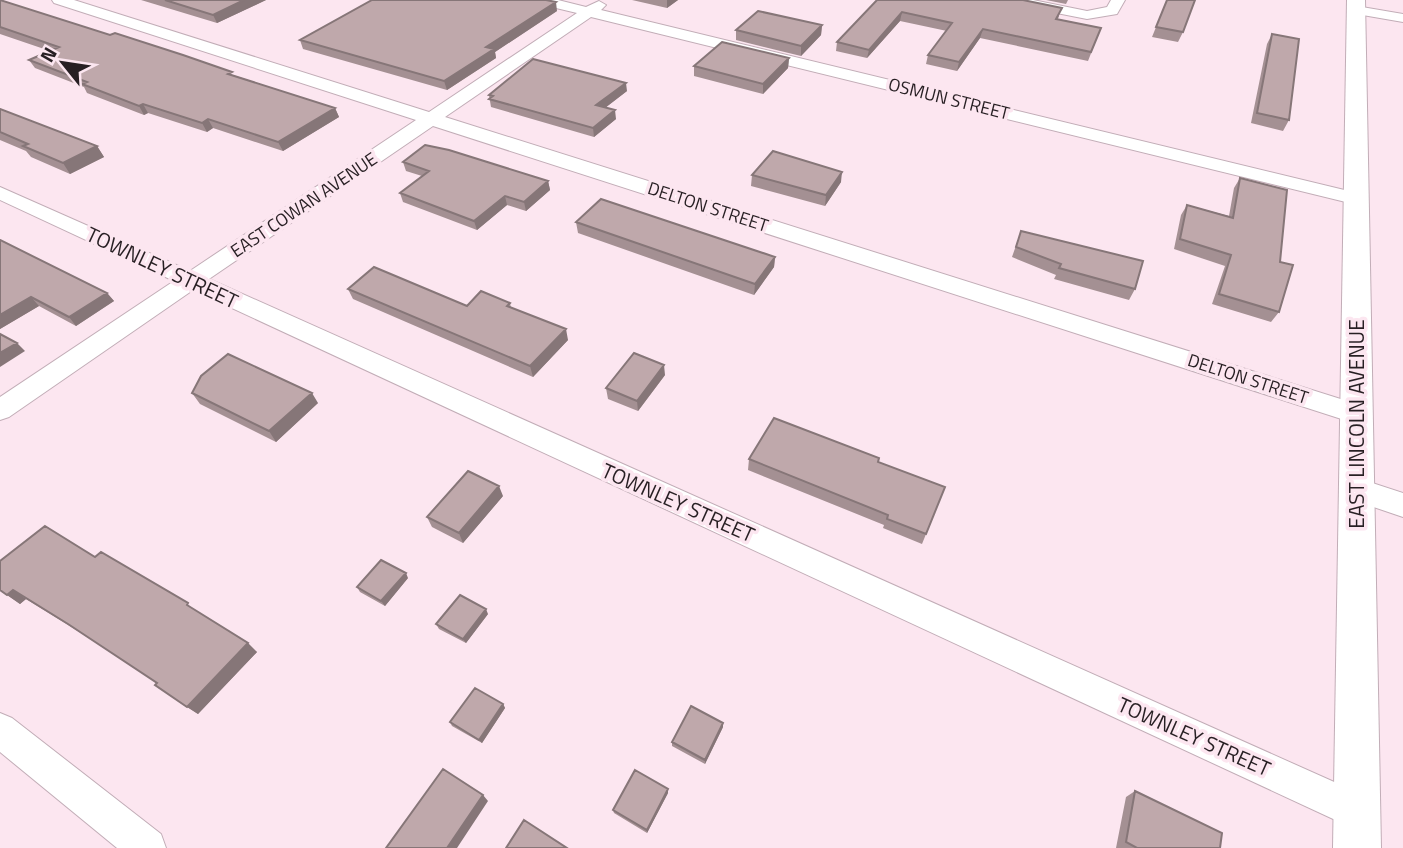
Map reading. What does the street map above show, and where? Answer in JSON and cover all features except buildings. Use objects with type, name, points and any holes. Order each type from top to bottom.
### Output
[{"type":"street","name":"DELTON STREET","points":[[59,0],[1357,414]]},
{"type":"street","name":"OSMUN STREET","points":[[540,0],[1358,199]]},
{"type":"street","name":"EAST COWAN AVENUE","points":[[0,410],[607,0]]},
{"type":"street","points":[[1012,0],[1094,15],[1112,11],[1118,0]]},
{"type":"street","points":[[1354,3],[1403,18]]},
{"type":"street","name":"EAST LINCOLN AVENUE","points":[[1354,3],[1358,199],[1357,848]]},
{"type":"street","name":"TOWNLEY STREET","points":[[0,193],[1357,811]]},
{"type":"street","points":[[1357,490],[1403,505]]},
{"type":"street","points":[[0,730],[147,848]]}]
